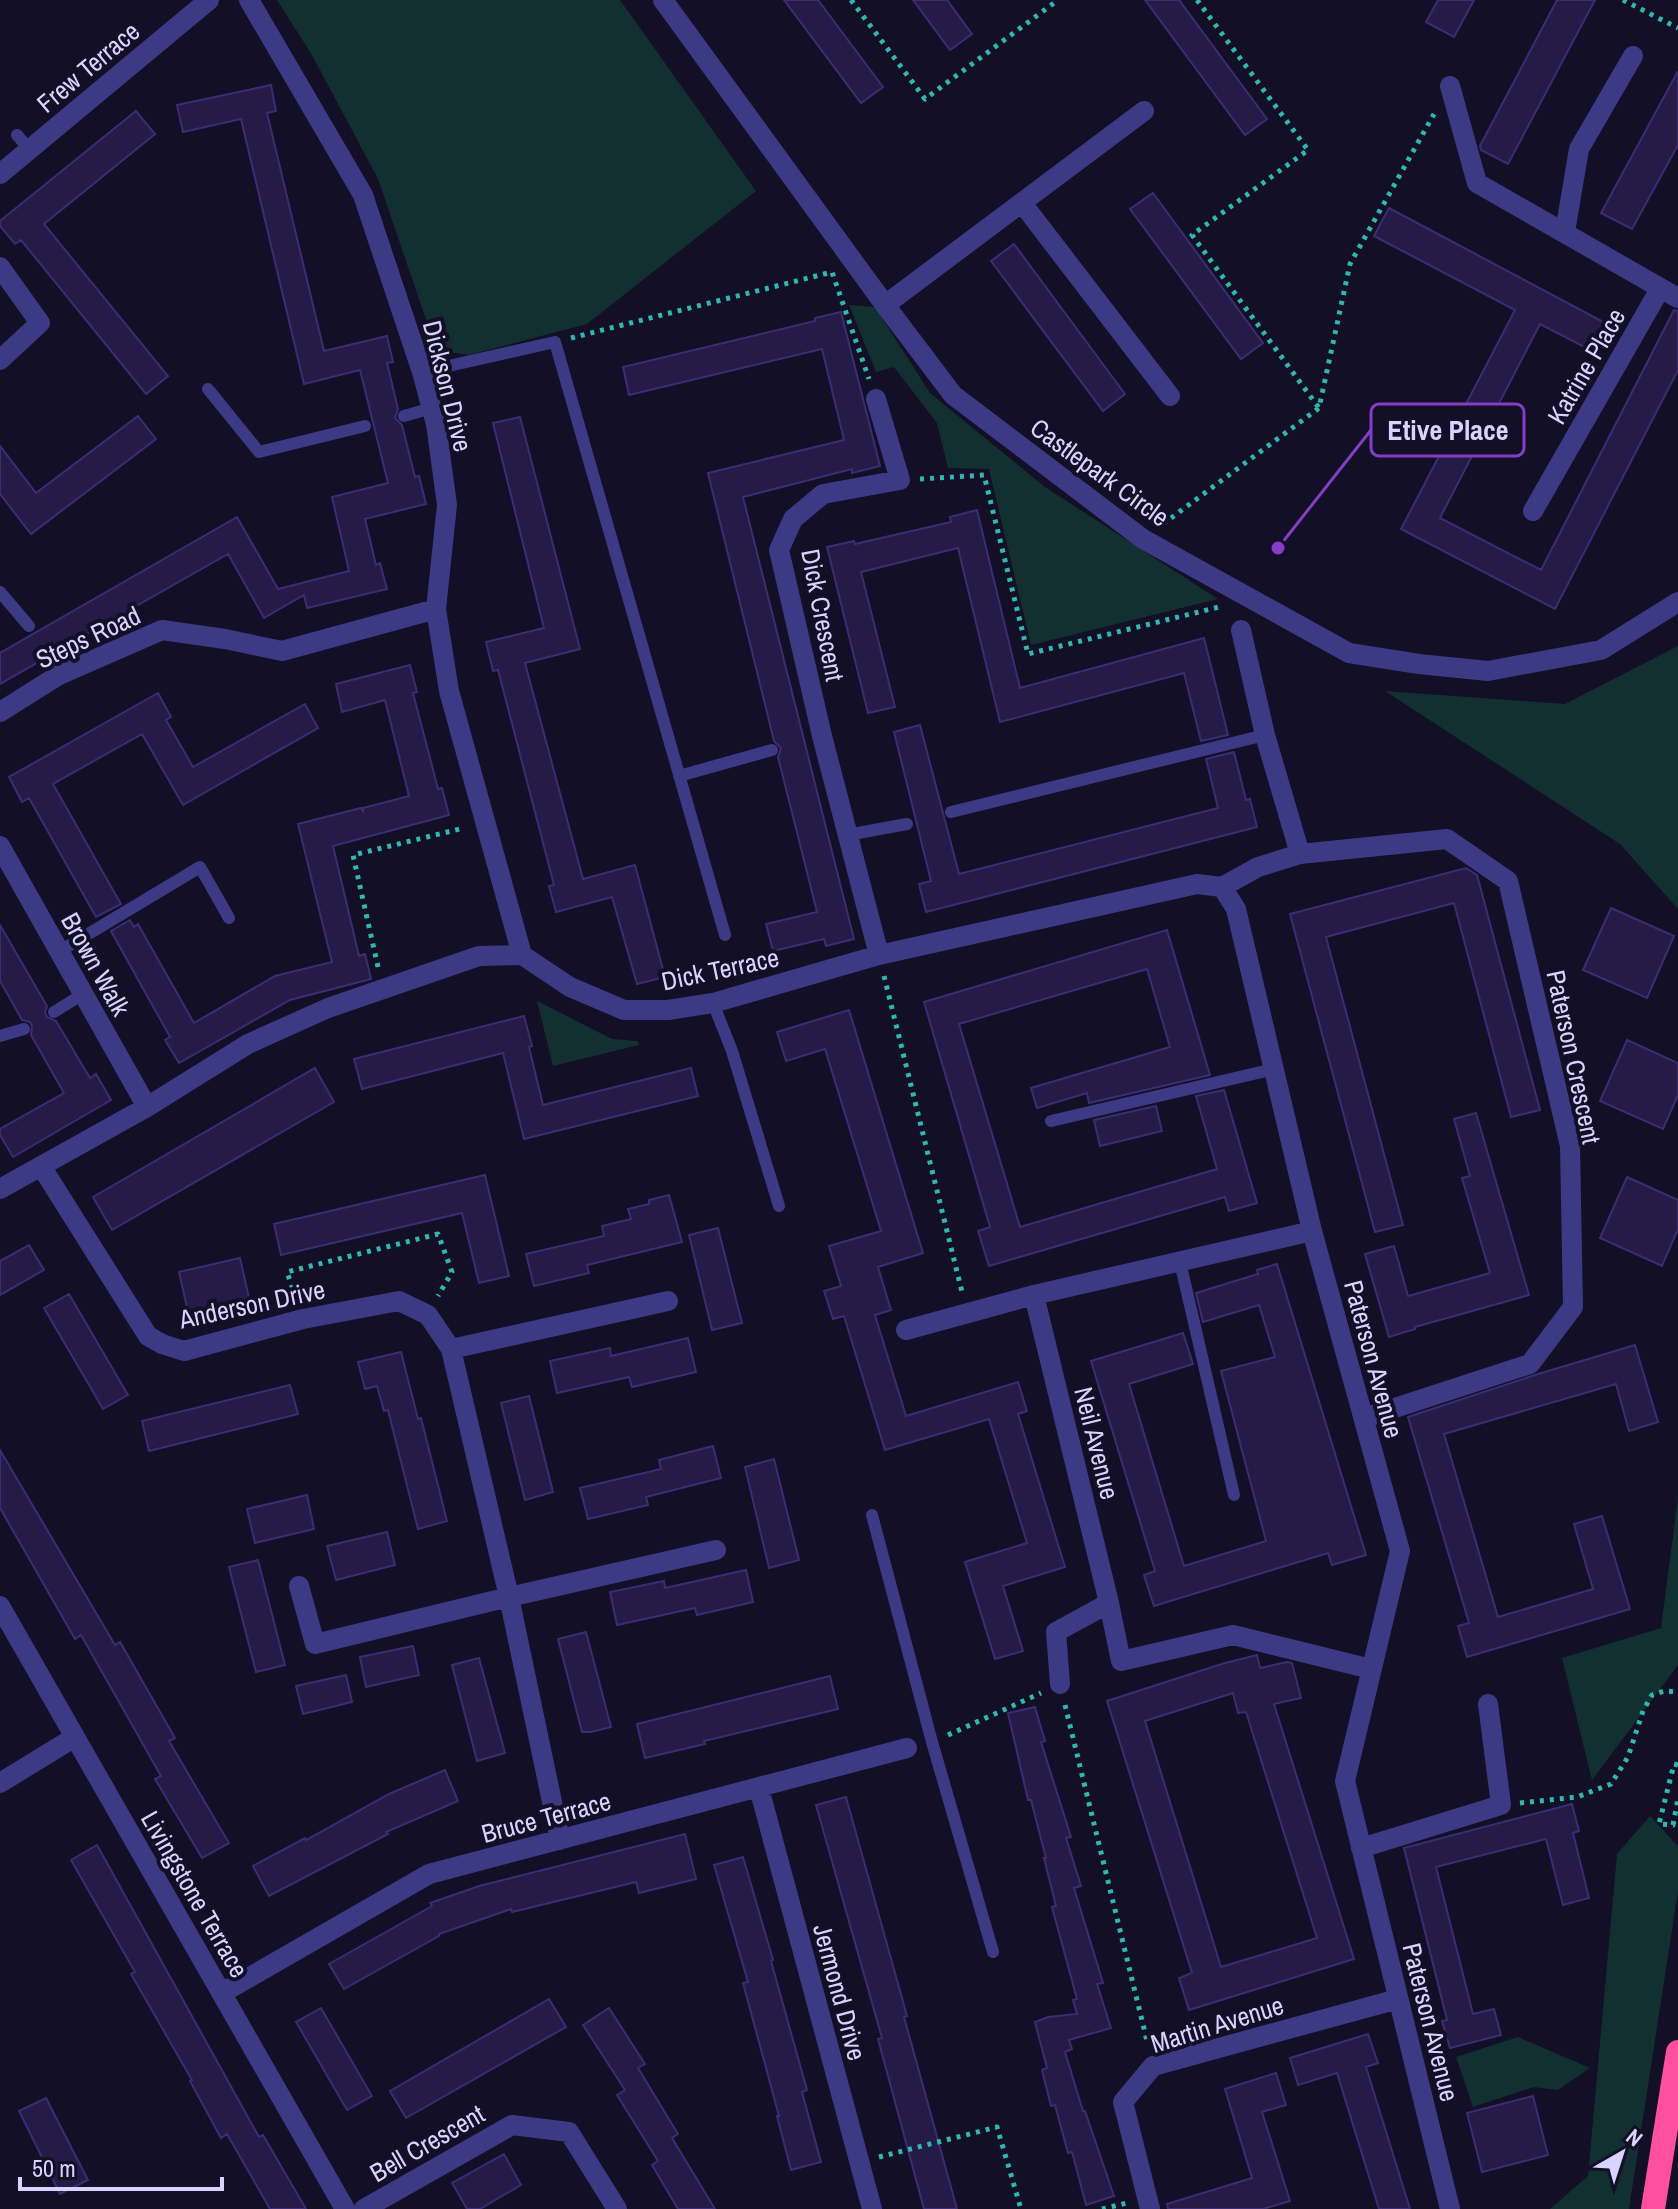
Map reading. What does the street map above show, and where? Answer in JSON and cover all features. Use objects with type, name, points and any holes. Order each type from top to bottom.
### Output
[{"type":"highway","points":[[1653,2209],[1678,2052]]},
{"type":"street","name":"Frew Terrace","points":[[0,174],[24,143],[209,0]]},
{"type":"street","name":"Dickson Drive","points":[[249,0],[363,195],[422,372],[436,424],[447,505],[436,609],[449,691],[522,955]]},
{"type":"street","name":"Castlepark Circle","points":[[663,0],[953,395],[1143,539],[1349,653],[1419,664],[1488,671],[1601,650],[1678,602]]},
{"type":"street","points":[[1565,232],[1579,149],[1633,56]]},
{"type":"street","name":"Katrine Place","points":[[1450,86],[1477,183],[1669,293],[1533,511]]},
{"type":"street","points":[[885,305],[1144,111]]},
{"type":"street","points":[[1022,203],[1170,396]]},
{"type":"street","points":[[0,267],[40,323],[0,360]]},
{"type":"street","points":[[876,399],[900,480]]},
{"type":"street","name":"Dick Crescent","points":[[879,955],[847,835],[815,738],[779,550],[793,519],[823,494],[900,480]]},
{"type":"street","name":"Steps Road","points":[[0,712],[55,668],[162,630],[282,651],[436,609]]},
{"type":"street","points":[[1241,630],[1265,735],[1300,854]]},
{"type":"street","name":"Paterson Crescent","points":[[1222,887],[1258,867],[1300,854],[1447,839],[1508,881],[1570,1146],[1573,1307],[1530,1364],[1364,1418]]},
{"type":"street","name":"Brown Walk","points":[[0,846],[147,1107]]},
{"type":"street","name":"Dick Terrace","points":[[522,955],[570,987],[624,1010],[668,1010],[713,1003],[879,955],[1197,884],[1222,887]]},
{"type":"street","name":"Paterson Avenue","points":[[1222,887],[1236,909],[1312,1231],[1400,1551],[1345,1781],[1450,2209]]},
{"type":"street","points":[[0,1189],[147,1107],[248,1044],[328,1008],[479,956],[522,955]]},
{"type":"street","name":"Anderson Drive","points":[[41,1166],[148,1336],[162,1344],[184,1351],[303,1319],[399,1301],[428,1315]]},
{"type":"street","points":[[906,1330],[1034,1295],[1312,1231]]},
{"type":"street","name":"Neil Avenue","points":[[1034,1295],[1121,1661],[1233,1635],[1371,1669]]},
{"type":"street","points":[[451,1349],[668,1301]]},
{"type":"street","points":[[428,1315],[451,1349],[509,1597],[560,1840]]},
{"type":"street","points":[[299,1586],[315,1644],[716,1550]]},
{"type":"street","points":[[1060,1684],[1056,1632],[1109,1603]]},
{"type":"street","name":"Livingstone Terrace","points":[[0,1606],[345,2209]]},
{"type":"street","points":[[1361,1848],[1501,1805],[1488,1704]]},
{"type":"street","points":[[0,1783],[75,1737]]},
{"type":"street","name":"Bruce Terrace","points":[[222,1993],[429,1874],[907,1748]]},
{"type":"street","name":"Jermond Drive","points":[[759,1788],[872,2209]]},
{"type":"street","name":"Martin Avenue","points":[[1150,2209],[1123,2102],[1153,2066],[1398,1999]]},
{"type":"street","name":"Bell Crescent","points":[[364,2209],[512,2125],[569,2132],[617,2209]]},
{"type":"lane","points":[[422,372],[555,342],[725,935]]},
{"type":"lane","points":[[208,389],[259,452],[365,426]]},
{"type":"lane","points":[[404,416],[432,408]]},
{"type":"lane","points":[[0,592],[29,626]]},
{"type":"lane","points":[[951,812],[1265,735]]},
{"type":"lane","points":[[679,776],[772,750]]},
{"type":"lane","points":[[847,835],[907,824]]},
{"type":"lane","points":[[60,951],[200,867],[229,918]]},
{"type":"lane","points":[[54,1012],[83,994]]},
{"type":"lane","points":[[713,1003],[732,1051],[779,1206]]},
{"type":"lane","points":[[0,1036],[24,1029]]},
{"type":"lane","points":[[1051,1121],[1274,1069]]},
{"type":"lane","points":[[1180,1262],[1234,1495]]},
{"type":"lane","points":[[872,1515],[932,1742],[993,1952]]},
{"type":"lane","points":[[907,1748],[932,1742]]},
{"type":"path","points":[[851,0],[925,99],[1058,0]]},
{"type":"path","points":[[1197,0],[1308,150],[1192,235],[1319,408]]},
{"type":"path","points":[[1623,0],[1678,28]]},
{"type":"path","points":[[1143,539],[1319,408],[1350,264],[1450,86]]},
{"type":"path","points":[[555,342],[832,272],[876,399]]},
{"type":"path","points":[[900,480],[984,475],[1028,654],[1228,605]]},
{"type":"path","points":[[383,990],[353,855],[485,823]]},
{"type":"path","points":[[362,894],[373,892]]},
{"type":"path","points":[[879,955],[967,1313]]},
{"type":"path","points":[[303,1319],[287,1272],[438,1234],[452,1272],[428,1315]]},
{"type":"path","points":[[932,1742],[1060,1684],[1153,2066]]},
{"type":"path","points":[[1501,1805],[1577,1797],[1611,1784],[1628,1757],[1643,1711],[1652,1695],[1664,1691],[1678,1692]]},
{"type":"path","points":[[1678,1765],[1674,1764],[1659,1824],[1673,1825],[1678,1799]]},
{"type":"path","points":[[859,2162],[997,2127],[1021,2209]]},
{"type":"green space","points":[[277,0],[620,0],[756,191],[587,324],[469,355],[446,352],[432,337],[378,179],[312,55]]},
{"type":"green space","points":[[849,305],[875,307],[930,393],[1045,487],[1218,599],[1031,645],[989,469],[948,468],[937,423],[894,367],[876,372]]},
{"type":"green space","points":[[1678,646],[1678,909],[1620,844],[1385,691],[1565,704]]},
{"type":"green space","points":[[537,1001],[612,1039],[638,1041],[639,1045],[553,1066]]},
{"type":"green space","points":[[1678,1497],[1678,1665],[1592,1780],[1562,1658],[1661,1628]]},
{"type":"green space","points":[[1650,1816],[1678,1846],[1678,1891],[1629,2209],[1550,2209],[1588,2176],[1617,1854]]},
{"type":"green space","points":[[1518,2037],[1590,2068],[1558,2090],[1534,2087],[1473,2107],[1456,2057]]},
{"type":"building","points":[[784,0],[818,0],[883,87],[861,103]]},
{"type":"building","points":[[913,0],[947,0],[972,34],[950,50]]},
{"type":"building","points":[[1145,0],[1179,0],[1267,119],[1245,135]]},
{"type":"building","points":[[1438,0],[1474,0],[1454,37],[1426,22]]},
{"type":"building","points":[[1557,0],[1595,0],[1508,164],[1481,150],[1480,146]]},
{"type":"building","points":[[1678,71],[1678,145],[1632,229],[1601,213]]},
{"type":"building","points":[[271,85],[276,111],[267,113],[324,351],[387,336],[393,362],[387,363],[398,409],[395,418],[402,425],[415,477],[419,476],[426,504],[365,519],[376,565],[380,563],[387,589],[307,608],[304,595],[264,618],[228,554],[55,652],[46,653],[42,660],[0,684],[0,653],[237,517],[278,589],[349,571],[332,497],[388,483],[360,370],[304,384],[241,119],[183,132],[177,105]]},
{"type":"building","points":[[136,111],[155,134],[44,224],[168,376],[146,394],[21,240],[15,244],[0,226],[0,221]]},
{"type":"building","points":[[1153,193],[1263,343],[1241,359],[1130,209]]},
{"type":"building","points":[[1389,208],[1609,325],[1594,352],[1540,324],[1440,518],[1541,570],[1674,310],[1678,311],[1678,370],[1555,609],[1401,529],[1515,310],[1374,236]]},
{"type":"building","points":[[1014,244],[1125,394],[1103,411],[991,261]]},
{"type":"building","points":[[841,312],[880,466],[852,473],[852,469],[743,497],[854,939],[826,946],[824,939],[773,951],[766,924],[817,912],[778,757],[781,748],[774,741],[708,473],[844,440],[822,349],[629,395],[623,367]]},
{"type":"building","points":[[138,416],[156,439],[31,534],[0,494],[0,446],[36,493]]},
{"type":"building","points":[[520,417],[580,649],[525,663],[583,879],[635,865],[665,977],[637,984],[612,897],[556,912],[549,886],[554,885],[498,670],[493,671],[486,642],[544,628],[493,423]]},
{"type":"building","points":[[977,510],[1020,688],[1204,638],[1228,735],[1201,741],[1184,673],[1000,722],[958,548],[861,572],[895,707],[868,713],[827,547],[854,541],[855,544],[951,522],[950,517]]},
{"type":"building","points":[[410,665],[417,692],[413,693],[438,789],[442,788],[449,815],[333,846],[359,956],[365,954],[371,979],[290,1000],[179,1063],[165,1040],[170,1037],[111,931],[130,920],[134,927],[138,924],[194,1023],[275,976],[332,962],[298,824],[361,808],[363,811],[363,808],[409,796],[385,700],[342,712],[336,684]]},
{"type":"building","points":[[158,693],[171,717],[166,720],[193,767],[305,704],[318,728],[183,805],[142,734],[53,784],[121,904],[96,917],[29,798],[22,802],[9,777]]},
{"type":"building","points":[[920,725],[959,874],[1218,808],[1206,759],[1234,752],[1246,800],[1250,799],[1257,827],[926,912],[919,884],[931,881],[894,732]]},
{"type":"building","points":[[1466,868],[1477,875],[1540,1110],[1511,1117],[1454,903],[1326,937],[1403,1225],[1375,1232],[1290,914]]},
{"type":"building","points":[[1611,908],[1674,936],[1647,998],[1583,970]]},
{"type":"building","points":[[0,925],[47,1006],[47,1017],[56,1021],[90,1078],[96,1074],[111,1100],[13,1157],[0,1135],[0,1129],[64,1093],[31,1035],[30,1022],[22,1020],[0,981]]},
{"type":"building","points":[[1167,930],[1210,1075],[1089,1103],[1087,1093],[1037,1108],[1031,1088],[1170,1047],[1147,969],[959,1024],[1020,1227],[1217,1169],[1196,1096],[1224,1090],[1257,1203],[1229,1211],[1225,1197],[989,1266],[978,1231],[990,1227],[924,1002]]},
{"type":"building","points":[[849,1010],[923,1253],[878,1267],[891,1310],[875,1315],[906,1416],[1018,1382],[1027,1411],[1018,1414],[1065,1567],[1003,1586],[1023,1651],[995,1659],[965,1562],[1027,1543],[989,1419],[885,1450],[844,1316],[833,1319],[824,1291],[841,1286],[829,1246],[881,1231],[825,1049],[786,1061],[777,1032]]},
{"type":"building","points":[[524,1016],[543,1105],[691,1068],[698,1096],[524,1139],[503,1053],[362,1089],[354,1059]]},
{"type":"building","points":[[1627,1040],[1678,1063],[1678,1095],[1663,1129],[1600,1101]]},
{"type":"building","points":[[315,1068],[334,1102],[112,1230],[93,1197]]},
{"type":"building","points":[[1156,1106],[1162,1131],[1100,1146],[1094,1120]]},
{"type":"building","points":[[1476,1113],[1529,1295],[1389,1337],[1365,1254],[1394,1246],[1408,1296],[1490,1273],[1462,1178],[1470,1176],[1454,1119]]},
{"type":"building","points":[[485,1175],[509,1276],[479,1283],[462,1213],[281,1255],[274,1224]]},
{"type":"building","points":[[1627,1177],[1678,1200],[1678,1229],[1662,1266],[1600,1238]]},
{"type":"building","points":[[669,1195],[682,1242],[587,1265],[589,1273],[534,1286],[526,1254],[604,1236],[602,1226],[631,1219],[628,1209]]},
{"type":"building","points":[[718,1228],[742,1323],[712,1330],[689,1235]]},
{"type":"building","points":[[29,1245],[44,1270],[0,1295],[0,1261]]},
{"type":"building","points":[[240,1258],[249,1298],[188,1312],[179,1272]]},
{"type":"building","points":[[1277,1264],[1366,1555],[1332,1565],[1328,1553],[1154,1606],[1144,1575],[1155,1571],[1091,1361],[1183,1333],[1193,1364],[1129,1384],[1184,1566],[1266,1541],[1221,1371],[1275,1357],[1259,1305],[1203,1322],[1196,1293],[1258,1274],[1257,1270]]},
{"type":"building","points":[[69,1294],[128,1395],[103,1409],[44,1308]]},
{"type":"building","points":[[688,1338],[696,1372],[632,1387],[629,1377],[557,1393],[550,1361],[610,1348],[611,1356]]},
{"type":"building","points":[[1635,1345],[1658,1422],[1629,1431],[1616,1384],[1444,1434],[1498,1617],[1593,1589],[1574,1524],[1602,1516],[1630,1609],[1467,1657],[1458,1626],[1469,1623],[1408,1417]]},
{"type":"building","points":[[401,1352],[447,1521],[418,1529],[388,1410],[384,1411],[377,1386],[365,1389],[358,1362]]},
{"type":"building","points":[[290,1385],[298,1414],[149,1451],[142,1421]]},
{"type":"building","points":[[529,1396],[553,1492],[525,1500],[501,1403]]},
{"type":"building","points":[[713,1446],[721,1478],[646,1497],[648,1505],[588,1519],[580,1488],[661,1469],[659,1460]]},
{"type":"building","points":[[0,1450],[115,1645],[120,1642],[175,1738],[169,1741],[229,1843],[202,1858],[155,1779],[161,1776],[81,1635],[75,1639],[0,1508]]},
{"type":"building","points":[[774,1459],[799,1560],[769,1568],[745,1467]]},
{"type":"building","points":[[307,1495],[314,1529],[255,1543],[247,1509]]},
{"type":"building","points":[[387,1532],[395,1565],[336,1580],[327,1546]]},
{"type":"building","points":[[258,1560],[285,1665],[256,1672],[229,1567]]},
{"type":"building","points":[[746,1570],[753,1602],[697,1615],[695,1608],[617,1625],[610,1592],[664,1581],[665,1588]]},
{"type":"building","points":[[586,1632],[611,1727],[591,1732],[582,1732],[558,1639]]},
{"type":"building","points":[[413,1646],[419,1675],[366,1687],[360,1657]]},
{"type":"building","points":[[1257,1655],[1260,1668],[1292,1663],[1301,1698],[1274,1704],[1354,1959],[1189,2010],[1179,1978],[1192,1973],[1107,1701]],"holes":[[[1233,1693],[1238,1713],[1246,1712],[1317,1938],[1221,1967],[1145,1721]]]},
{"type":"building","points":[[479,1658],[505,1753],[477,1761],[452,1665]]},
{"type":"building","points":[[346,1675],[352,1702],[303,1714],[296,1686]]},
{"type":"building","points":[[830,1676],[838,1709],[645,1758],[637,1724]]},
{"type":"building","points":[[1035,1707],[1045,1741],[1041,1742],[1071,1837],[1066,1838],[1081,1886],[1074,1888],[1103,1983],[1097,1984],[1111,2028],[1069,2040],[1072,2049],[1065,2052],[1114,2196],[1086,2205],[1072,2152],[1068,2153],[1055,2105],[1051,2106],[1042,2070],[1047,2068],[1035,2022],[1048,2017],[1077,2014],[1073,2000],[1077,1999],[1052,1907],[1056,1906],[1046,1858],[1031,1800],[1028,1800],[1008,1713]]},
{"type":"building","points":[[445,1770],[458,1801],[386,1832],[388,1834],[269,1896],[253,1866],[389,1794]]},
{"type":"building","points":[[846,1797],[957,2209],[924,2209],[878,2039],[882,2038],[816,1805]]},
{"type":"building","points":[[1572,1804],[1579,1831],[1573,1833],[1589,1898],[1563,1905],[1546,1839],[1436,1867],[1473,2014],[1494,2009],[1501,2035],[1450,2048],[1442,2021],[1447,2020],[1404,1848]]},
{"type":"building","points":[[685,1834],[696,1879],[639,1893],[636,1882],[512,1912],[511,1909],[439,1934],[344,1989],[329,1964],[432,1906],[430,1903],[479,1886]]},
{"type":"building","points":[[97,1845],[259,2137],[263,2135],[306,2209],[270,2209],[227,2134],[221,2138],[192,2080],[131,1974],[135,1972],[71,1860]]},
{"type":"building","points":[[743,1857],[807,2090],[802,2092],[821,2162],[791,2170],[743,1983],[748,1982],[714,1865]]},
{"type":"building","points":[[549,1999],[566,2027],[406,2118],[390,2091]]},
{"type":"building","points":[[321,2008],[372,2096],[347,2110],[296,2022]]},
{"type":"building","points":[[609,2008],[645,2064],[638,2068],[678,2134],[672,2138],[715,2209],[678,2209],[652,2165],[658,2161],[617,2095],[625,2090],[583,2025]]},
{"type":"building","points":[[1368,2034],[1378,2063],[1366,2067],[1410,2209],[1379,2209],[1337,2073],[1298,2085],[1290,2058]]},
{"type":"building","points":[[1276,2073],[1286,2105],[1262,2112],[1290,2201],[1263,2209],[1168,2209],[1167,2204],[1252,2178],[1225,2089]]},
{"type":"building","points":[[1533,2096],[1548,2155],[1482,2172],[1467,2113]]},
{"type":"building","points":[[46,2098],[88,2180],[60,2194],[19,2111]]},
{"type":"building","points":[[504,2154],[521,2185],[480,2209],[467,2209],[452,2183]]},
{"type":"place","name":"Etive Place","points":[[1278,548]]}]
